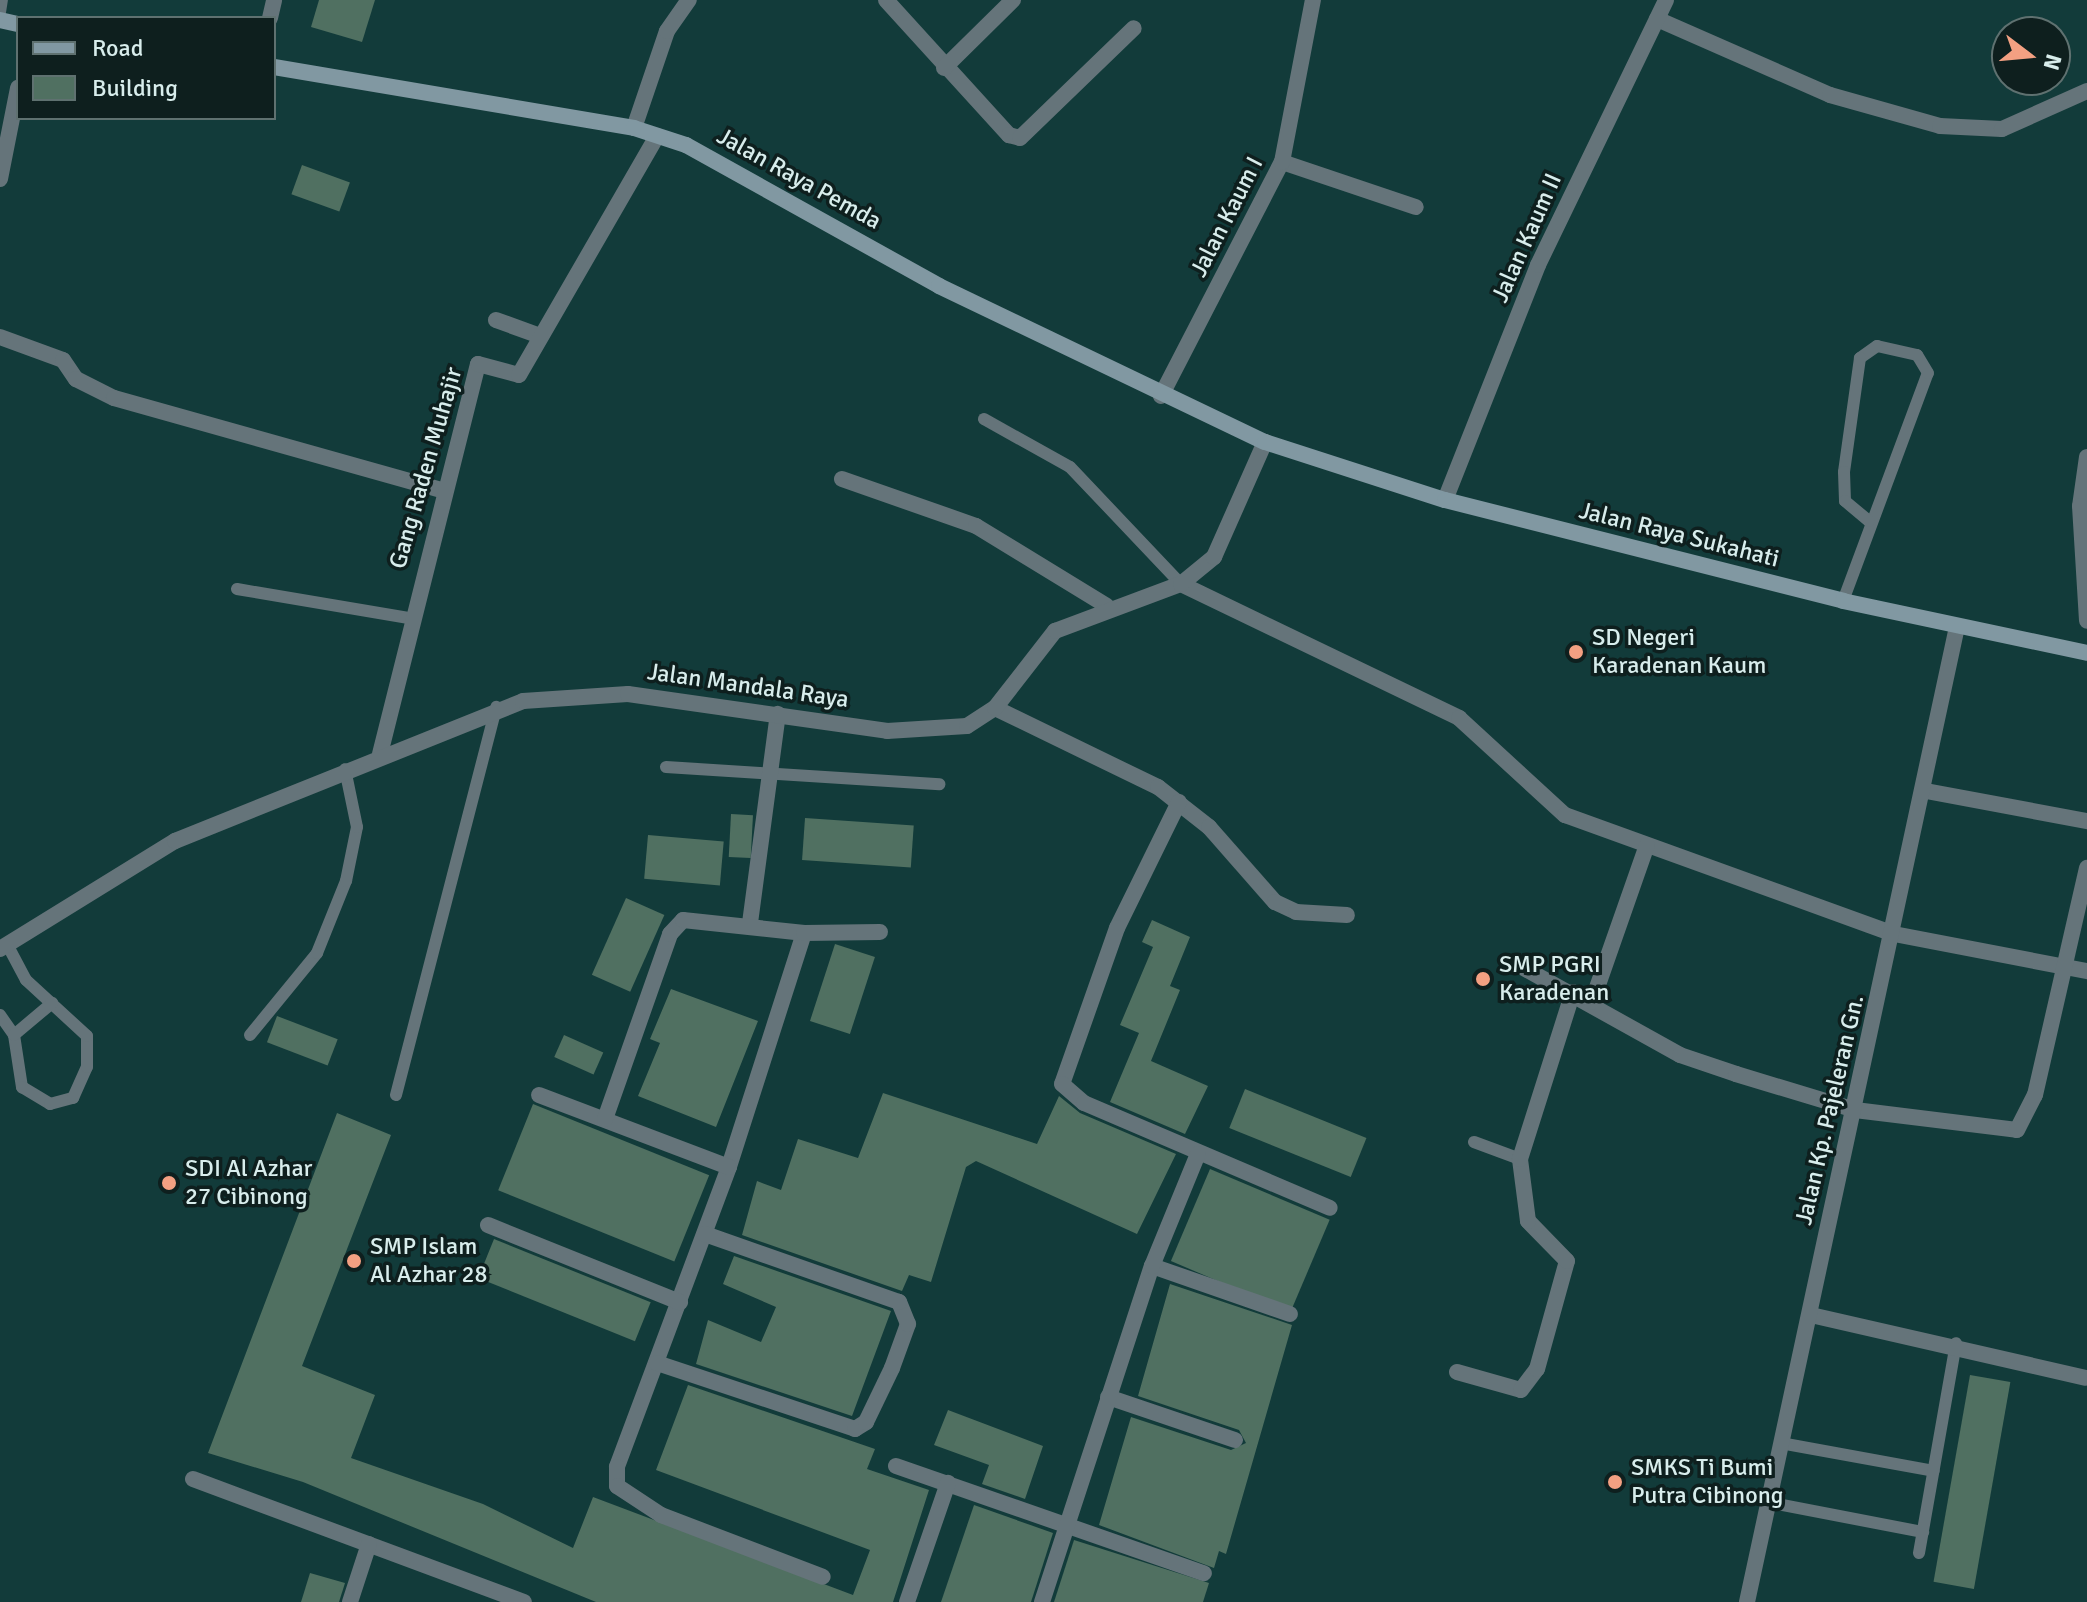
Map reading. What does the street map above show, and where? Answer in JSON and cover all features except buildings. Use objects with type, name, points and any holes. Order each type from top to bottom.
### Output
[{"type":"main road","name":"Jalan Raya Pemda","points":[[276,67],[634,128],[657,136],[761,183],[939,286],[1161,396],[1265,442]]},
{"type":"main road","name":"Jalan Raya Sukahati","points":[[1265,442],[1445,500],[1843,601],[2087,653]]},
{"type":"street","points":[[634,128],[667,31],[689,0]]},
{"type":"street","points":[[886,0],[944,68],[1020,138],[1134,28]]},
{"type":"street","points":[[944,68],[1013,0]]},
{"type":"street","name":"Jalan Kaum I","points":[[1161,396],[1282,162],[1313,0]]},
{"type":"street","name":"Jalan Kaum II","points":[[1445,500],[1538,265],[1666,0]]},
{"type":"street","points":[[1657,19],[1745,61],[1908,119],[2002,129],[2066,105],[2087,91]]},
{"type":"street","points":[[0,179],[16,98]]},
{"type":"street","points":[[2066,105],[2087,112]]},
{"type":"street","name":"Gang Raden Muhajir","points":[[380,754],[441,490],[478,364],[519,375],[657,136]]},
{"type":"street","points":[[1282,162],[1416,207]]},
{"type":"street","points":[[496,320],[540,336]]},
{"type":"street","points":[[0,337],[52,354],[76,379],[114,398],[441,490]]},
{"type":"street","name":"Jalan Mandala Raya","points":[[3,947],[175,841],[496,707],[628,694],[944,733],[995,708],[1055,631],[1107,606],[1181,584],[1226,542],[1265,442]]},
{"type":"street","points":[[2087,457],[2080,506],[2087,621]]},
{"type":"street","points":[[842,479],[976,526],[1107,606]]},
{"type":"street","points":[[1181,584],[1459,718],[1531,789],[1565,815],[1894,934],[2087,971]]},
{"type":"street","name":"Jalan Kp. Pajeleran Gn.","points":[[1747,1602],[1786,1444],[1811,1315],[1926,791],[1957,627]]},
{"type":"street","points":[[995,708],[1179,802],[1275,902],[1296,912],[1347,915]]},
{"type":"street","points":[[750,923],[778,714]]},
{"type":"street","points":[[1926,791],[2087,821]]},
{"type":"street","points":[[1179,802],[1117,928],[1062,1084],[1084,1103],[1330,1208]]},
{"type":"street","points":[[1592,1002],[1647,845]]},
{"type":"street","points":[[1522,967],[1592,1002],[1680,1055],[1855,1110],[2017,1130],[2035,1095],[2087,868]]},
{"type":"street","points":[[605,1119],[670,934],[683,920],[750,923],[804,933],[880,932]]},
{"type":"street","points":[[804,933],[729,1167],[617,1467],[617,1486],[661,1515],[823,1577]]},
{"type":"street","points":[[1457,1372],[1521,1390],[1537,1369],[1567,1261],[1528,1221],[1520,1159],[1573,992]]},
{"type":"street","points":[[539,1095],[729,1167]]},
{"type":"street","points":[[1042,1602],[1152,1266],[1198,1154]]},
{"type":"street","points":[[488,1225],[680,1302]]},
{"type":"street","points":[[657,1363],[855,1429],[866,1422],[892,1368],[908,1324],[899,1302],[705,1234]]},
{"type":"street","points":[[1152,1266],[1290,1314]]},
{"type":"street","points":[[1811,1315],[1956,1343],[2085,1378]]},
{"type":"street","points":[[1108,1397],[1235,1440]]},
{"type":"street","points":[[896,1466],[1204,1573]]},
{"type":"street","points":[[193,1479],[369,1544],[489,1596],[524,1602]]},
{"type":"street","points":[[907,1602],[948,1483]]},
{"type":"street","points":[[350,1602],[369,1544]]},
{"type":"lane","points":[[0,12],[2,0]]},
{"type":"lane","points":[[1843,601],[1869,521],[1928,373],[1917,355],[1877,346],[1860,358],[1844,472],[1845,501],[1869,521]]},
{"type":"lane","points":[[984,419],[1070,467],[1181,584]]},
{"type":"lane","points":[[237,589],[409,618]]},
{"type":"lane","points":[[396,1095],[496,707]]},
{"type":"lane","points":[[666,767],[939,784]]},
{"type":"lane","points":[[250,1035],[317,953],[346,881],[357,827],[345,769]]},
{"type":"lane","points":[[0,1015],[14,1035],[22,1087],[50,1104],[73,1098],[87,1067],[87,1036],[26,980],[3,947]]},
{"type":"lane","points":[[14,1035],[52,1003]]},
{"type":"lane","points":[[1474,1142],[1520,1159]]},
{"type":"lane","points":[[1919,1553],[1956,1343]]},
{"type":"lane","points":[[1786,1444],[1934,1471]]},
{"type":"lane","points":[[1772,1503],[1923,1532]]},
{"type":"place","name":"SD Negeri Karadenan Kaum","points":[[1576,652]]},
{"type":"place","name":"SMP PGRI Karadenan","points":[[1483,979]]},
{"type":"place","name":"SDI Al Azhar 27 Cibinong","points":[[169,1183]]},
{"type":"place","name":"SMP Islam Al Azhar 28","points":[[354,1261]]},
{"type":"place","name":"SMKS Ti Bumi Putra Cibinong","points":[[1615,1482]]}]
